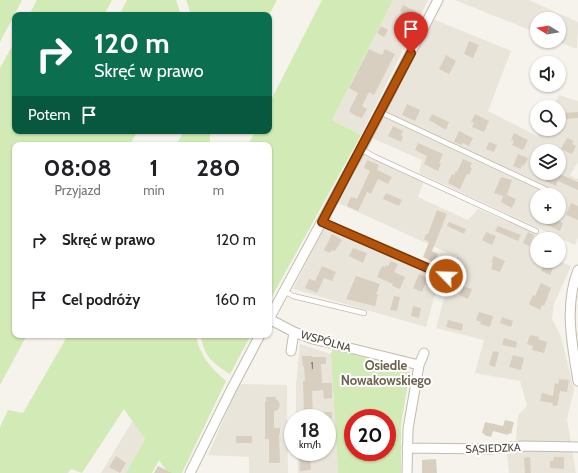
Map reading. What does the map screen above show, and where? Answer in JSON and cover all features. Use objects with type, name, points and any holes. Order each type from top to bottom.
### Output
[{"type":"street","points":[[272,313],[361,149],[438,0]]},
{"type":"street","points":[[578,270],[574,282],[570,323],[578,381]]},
{"type":"street","name":"WSPÓLNA","points":[[272,321],[294,332],[317,340],[419,365]]},
{"type":"street","points":[[291,351],[294,332]]},
{"type":"street","points":[[190,473],[258,338]]},
{"type":"street","points":[[407,473],[407,448],[410,419],[419,365],[424,353]]},
{"type":"street","name":"SĄSIEDZKA","points":[[407,448],[489,449],[524,446],[578,447]]},
{"type":"lane","points":[[380,112],[543,188]]},
{"type":"lane","points":[[361,149],[375,157],[536,231]]},
{"type":"lane","points":[[322,222],[446,276]]},
{"type":"lane","points":[[284,291],[294,296],[364,313]]},
{"type":"shaded area","points":[[393,0],[428,0],[361,135],[332,120]]},
{"type":"shaded area","points":[[455,0],[529,0],[556,12],[530,12],[530,30]]},
{"type":"shaded area","points":[[566,17],[578,22],[577,49],[566,45]]},
{"type":"shaded area","points":[[433,19],[511,51],[488,111],[530,132],[530,136],[566,136],[566,100],[556,100],[559,95],[578,101],[578,162],[570,175],[578,179],[578,238],[575,245],[566,241],[566,232],[547,232],[419,173],[422,160],[372,138]]},
{"type":"shaded area","points":[[364,154],[424,181],[418,197],[468,220],[478,209],[532,232],[530,232],[530,268],[566,268],[566,264],[571,266],[554,304],[552,319],[561,337],[574,390],[567,419],[576,473],[509,473],[507,453],[515,452],[518,415],[527,406],[520,381],[475,373],[484,340],[436,328],[457,257],[338,203]]},
{"type":"shaded area","points":[[325,226],[440,276],[426,327],[293,289]]},
{"type":"shaded area","points":[[300,344],[331,354],[334,409],[296,409],[296,385]]},
{"type":"shaded area","points":[[239,384],[287,385],[287,409],[284,409],[284,461],[288,461],[288,473],[249,473],[249,457],[208,455]]},
{"type":"shaded area","points":[[133,420],[145,439],[126,473],[101,473]]},
{"type":"shaded area","points":[[336,439],[338,473],[298,473],[297,461],[336,461]]},
{"type":"green space","points":[[0,0],[22,0],[16,12],[12,12],[12,19],[0,42]]},
{"type":"green space","points":[[37,0],[112,0],[106,12],[31,12]]},
{"type":"green space","points":[[127,0],[176,0],[180,12],[121,12]]},
{"type":"green space","points":[[186,0],[277,0],[271,12],[190,12]]},
{"type":"green space","points":[[322,0],[393,0],[332,120],[361,135],[272,297],[272,142],[250,142],[254,134],[272,134],[272,98]]},
{"type":"green space","points":[[12,46],[12,134],[136,134],[132,142],[12,142],[12,338],[25,338],[0,385],[0,68]]},
{"type":"green space","points":[[182,134],[210,134],[210,142],[178,142]]},
{"type":"green space","points":[[66,338],[197,338],[206,361],[226,381],[182,473],[168,473],[159,460],[152,473],[126,473],[145,439],[124,409],[82,473],[71,469],[68,473],[0,473],[0,427],[8,410],[23,413]]},
{"type":"green space","points":[[201,338],[249,338],[230,374],[210,359]]},
{"type":"green space","points":[[333,348],[410,372],[401,424],[401,473],[338,473],[336,409],[334,409],[331,354]]},
{"type":"building","points":[[403,5],[417,12],[409,27],[403,24],[401,25],[397,20],[402,12],[400,11]]},
{"type":"building","points":[[381,26],[388,30],[384,37],[377,33]]},
{"type":"building","points":[[469,41],[479,45],[473,58],[464,54]]},
{"type":"building","points":[[369,49],[382,55],[385,49],[395,54],[374,95],[369,92],[362,106],[367,109],[362,118],[349,111],[358,93],[349,88]]},
{"type":"building","points":[[446,55],[456,61],[449,74],[439,69]]},
{"type":"building","points":[[407,104],[420,110],[415,121],[402,115]]},
{"type":"building","points":[[578,112],[578,118],[566,119],[566,113]]},
{"type":"building","points":[[432,114],[449,122],[446,130],[429,120]]},
{"type":"building","points":[[475,114],[489,121],[484,132],[472,127],[474,123],[471,122]]},
{"type":"building","points":[[393,126],[403,131],[401,135],[403,136],[401,142],[388,136]]},
{"type":"building","points":[[459,131],[473,138],[469,146],[463,143],[462,145],[454,142]]},
{"type":"building","points":[[514,133],[528,140],[523,150],[512,145],[514,141],[511,140]]},
{"type":"building","points":[[567,138],[574,141],[572,144],[576,146],[572,154],[566,151],[566,144],[564,144]]},
{"type":"building","points":[[489,142],[497,145],[494,152],[486,149]]},
{"type":"building","points":[[418,143],[443,154],[439,163],[441,164],[438,171],[424,164],[427,156],[415,150]]},
{"type":"building","points":[[518,154],[528,158],[524,166],[522,165],[521,169],[513,166]]},
{"type":"building","points":[[463,159],[472,163],[470,167],[472,168],[469,175],[467,174],[460,189],[448,183],[452,174],[454,175],[456,171],[457,172]]},
{"type":"building","points":[[367,160],[379,165],[377,170],[392,177],[388,184],[378,179],[371,194],[367,192],[358,211],[347,206],[351,197],[357,199],[370,171],[364,168]]},
{"type":"building","points":[[501,177],[512,180],[507,195],[516,199],[512,208],[501,202],[503,196],[494,193]]},
{"type":"building","points":[[566,177],[578,182],[578,190],[558,181],[556,186],[545,181],[566,180]]},
{"type":"building","points":[[386,193],[402,200],[399,206],[383,199]]},
{"type":"building","points":[[571,203],[578,206],[578,220],[566,215]]},
{"type":"building","points":[[437,210],[447,214],[432,251],[438,254],[433,262],[423,257],[429,242],[424,239],[426,234],[428,234]]},
{"type":"building","points":[[449,222],[466,229],[464,234],[447,226]]},
{"type":"building","points":[[545,224],[563,224],[560,231]]},
{"type":"building","points":[[498,226],[521,235],[518,241],[495,231]]},
{"type":"building","points":[[486,232],[496,236],[492,245],[482,240]]},
{"type":"building","points":[[528,232],[530,233],[529,246],[523,243]]},
{"type":"building","points":[[332,234],[342,240],[335,251],[332,250],[330,253],[324,250]]},
{"type":"building","points":[[353,248],[367,253],[363,263],[349,256]]},
{"type":"building","points":[[494,256],[505,261],[500,272],[491,269],[493,263],[491,262]]},
{"type":"building","points":[[391,261],[398,264],[394,272],[405,277],[400,289],[377,277],[382,266],[388,266]]},
{"type":"building","points":[[322,266],[336,272],[332,281],[324,278],[317,293],[305,288],[309,279],[315,281]]},
{"type":"building","points":[[542,268],[553,268],[550,275],[541,271]]},
{"type":"building","points":[[419,274],[428,278],[422,292],[413,288]]},
{"type":"building","points":[[356,276],[380,284],[376,294],[378,294],[375,306],[346,299]]},
{"type":"building","points":[[541,283],[551,288],[544,306],[542,305],[540,310],[529,304],[533,295],[535,296]]},
{"type":"building","points":[[463,286],[472,289],[468,299],[459,295]]},
{"type":"building","points":[[394,296],[400,297],[397,311],[390,310]]},
{"type":"building","points":[[413,306],[421,308],[419,318],[411,316]]},
{"type":"building","points":[[479,312],[493,316],[490,327],[480,324],[481,322],[476,320]]},
{"type":"building","points":[[502,317],[513,321],[511,327],[500,323]]},
{"type":"building","points":[[448,320],[463,324],[462,331],[446,327]]},
{"type":"building","points":[[530,335],[539,337],[538,339],[547,342],[544,353],[532,350],[533,346],[527,344]]},
{"type":"building","points":[[504,338],[517,342],[516,348],[502,345]]},
{"type":"building","points":[[493,351],[499,352],[495,367],[489,365]]},
{"type":"building","points":[[513,355],[524,358],[521,370],[509,367]]},
{"type":"building","points":[[302,356],[326,357],[326,364],[321,364],[322,383],[332,383],[332,398],[324,399],[323,390],[312,391],[313,409],[304,409],[303,381],[305,381],[304,366],[303,367]]},
{"type":"building","points":[[559,379],[569,380],[567,392],[560,391],[557,406],[552,405],[553,403],[540,401],[542,393],[553,396],[555,383],[558,384]]},
{"type":"building","points":[[266,397],[276,397],[276,400],[278,400],[280,405],[278,410],[274,411],[274,428],[280,428],[280,463],[269,463],[269,439],[265,439]]},
{"type":"building","points":[[505,420],[514,422],[511,434],[509,433],[508,435],[493,431],[491,437],[482,433],[485,422],[503,426]]},
{"type":"building","points":[[236,436],[252,436],[252,443],[236,443]]},
{"type":"building","points":[[116,456],[126,463],[120,473],[109,467]]},
{"type":"building","points":[[530,457],[531,473],[525,473],[524,458]]},
{"type":"building","points":[[554,457],[564,457],[564,469],[550,468],[550,461],[553,461]]},
{"type":"building","points":[[436,459],[437,473],[422,473],[422,460]]},
{"type":"building","points":[[299,461],[310,461],[311,470],[300,471]]},
{"type":"building","points":[[158,466],[172,473],[154,473]]},
{"type":"district","name":"Osiedle Nowakowskiego","points":[[386,372]]},
{"type":"route","points":[[411,53],[322,222],[446,276]]}]
